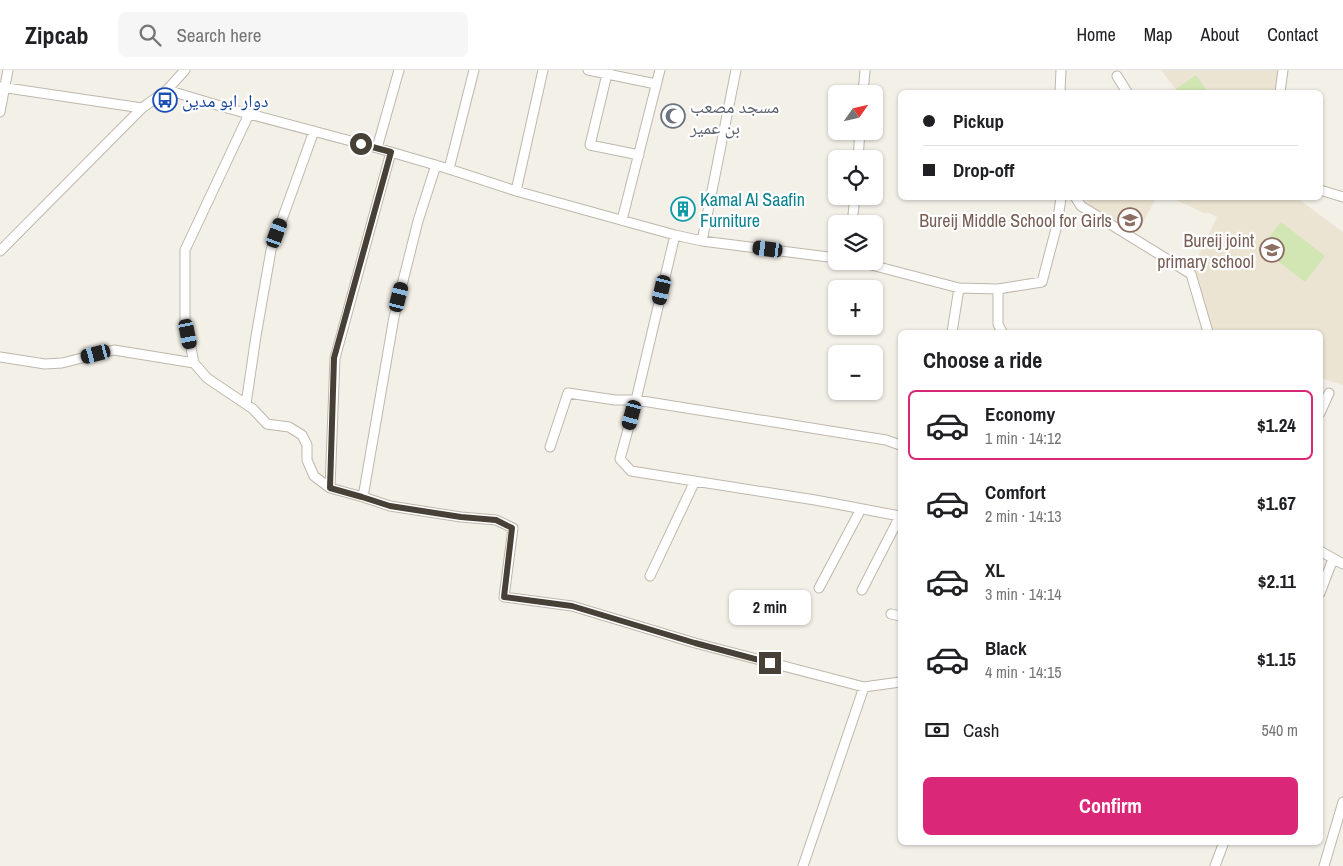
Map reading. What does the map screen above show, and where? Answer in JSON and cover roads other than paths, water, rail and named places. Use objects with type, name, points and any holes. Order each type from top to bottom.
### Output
[{"type":"street","points":[[0,112],[3,87],[8,70]]},
{"type":"street","points":[[0,251],[142,108],[167,90],[185,70]]},
{"type":"street","points":[[377,148],[399,70]]},
{"type":"street","points":[[449,169],[474,70]]},
{"type":"street","points":[[516,191],[542,70]]},
{"type":"street","points":[[588,70],[607,72],[656,84]]},
{"type":"street","points":[[622,220],[660,70]]},
{"type":"street","points":[[702,241],[736,70]]},
{"type":"street","points":[[864,85],[865,70]]},
{"type":"street","points":[[1060,90],[1061,70]]},
{"type":"street","points":[[1280,90],[1283,70]]},
{"type":"street","points":[[607,72],[590,145],[639,155]]},
{"type":"street","points":[[1117,76],[1126,90]]},
{"type":"street","points":[[3,87],[142,108]]},
{"type":"street","points":[[167,90],[377,148],[516,191],[675,235],[702,241],[828,257]]},
{"type":"street","points":[[249,114],[185,250],[185,319],[194,363],[207,378],[253,409],[267,424],[289,427],[302,435],[307,445],[307,460],[314,476],[330,488],[390,506],[461,517],[496,520],[512,528],[504,597],[572,606],[695,643],[864,687],[898,682]]},
{"type":"street","points":[[246,404],[271,250],[314,131]]},
{"type":"street","points":[[330,488],[334,358],[391,152]]},
{"type":"street","points":[[362,497],[394,317],[418,221],[436,165]]},
{"type":"street","points":[[1323,191],[1343,197]]},
{"type":"street","points":[[883,268],[959,288],[998,289],[1042,282],[1057,225],[1061,200]]},
{"type":"street","points":[[1077,200],[1081,206],[1191,274],[1207,330]]},
{"type":"street","points":[[675,235],[620,459],[631,471],[815,500],[898,516]]},
{"type":"street","points":[[952,330],[959,288]]},
{"type":"street","points":[[998,289],[998,324],[1001,330]]},
{"type":"street","points":[[0,357],[45,364],[62,363],[114,350],[194,363]]},
{"type":"street","points":[[550,447],[568,393],[615,400],[636,400],[886,440],[898,444]]},
{"type":"street","points":[[1323,406],[1329,393]]},
{"type":"street","points":[[650,576],[695,481]]},
{"type":"street","points":[[819,588],[861,509]]},
{"type":"street","points":[[862,590],[898,520]]},
{"type":"street","points":[[1323,553],[1343,564]]},
{"type":"street","points":[[1323,585],[1333,559]]},
{"type":"street","points":[[803,866],[864,687]]},
{"type":"street","points":[[1324,866],[1343,802]]},
{"type":"street","points":[[1215,866],[1223,845]]},
{"type":"place","name":"دوار ابو مدين","points":[[165,100]]},
{"type":"place","name":"مسجد مصعب بن عمير","points":[[673,116]]},
{"type":"place","name":"Kamal Al Saafin Furniture","points":[[683,209]]},
{"type":"place","name":"Bureij Middle School for Girls","points":[[1130,220]]},
{"type":"place","name":"Bureij joint primary school","points":[[1272,250]]}]
